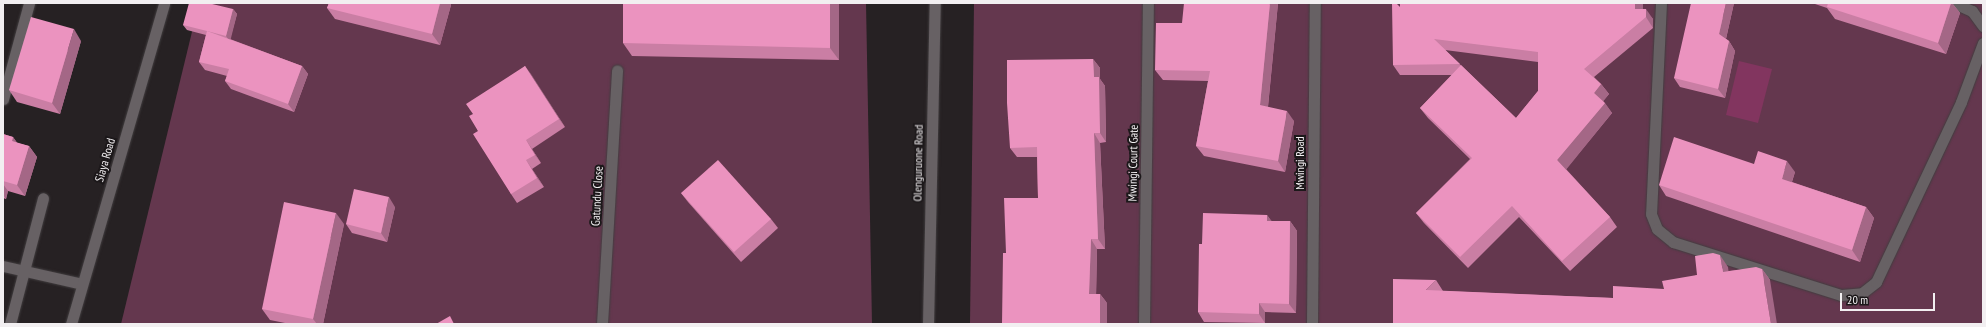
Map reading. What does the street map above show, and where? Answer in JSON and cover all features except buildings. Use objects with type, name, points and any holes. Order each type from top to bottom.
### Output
[{"type":"street","points":[[4,99],[29,3]]},
{"type":"street","name":"Siaya Road","points":[[72,324],[82,284],[164,3]]},
{"type":"street","name":"Olenguruone Road","points":[[928,324],[935,3]]},
{"type":"street","name":"Mwingi Court Gate","points":[[1144,324],[1148,3]]},
{"type":"street","name":"Mwingi Road","points":[[1312,324],[1315,3]]},
{"type":"street","points":[[1661,3],[1652,214],[1657,229],[1673,242],[1842,295],[1862,293],[1876,282],[1961,102],[1983,43]]},
{"type":"street","points":[[1954,3],[1972,11],[1983,26]]},
{"type":"street","name":"Gatundu Close","points":[[602,324],[618,70]]},
{"type":"street","points":[[10,324],[43,198]]},
{"type":"street","points":[[3,266],[82,284]]},
{"type":"shaded area","points":[[199,3],[866,3],[872,324],[121,324]]},
{"type":"shaded area","points":[[974,3],[1983,3],[1983,324],[970,324]]},
{"type":"shaded area","points":[[1739,61],[1772,69],[1758,123],[1726,115]]}]
